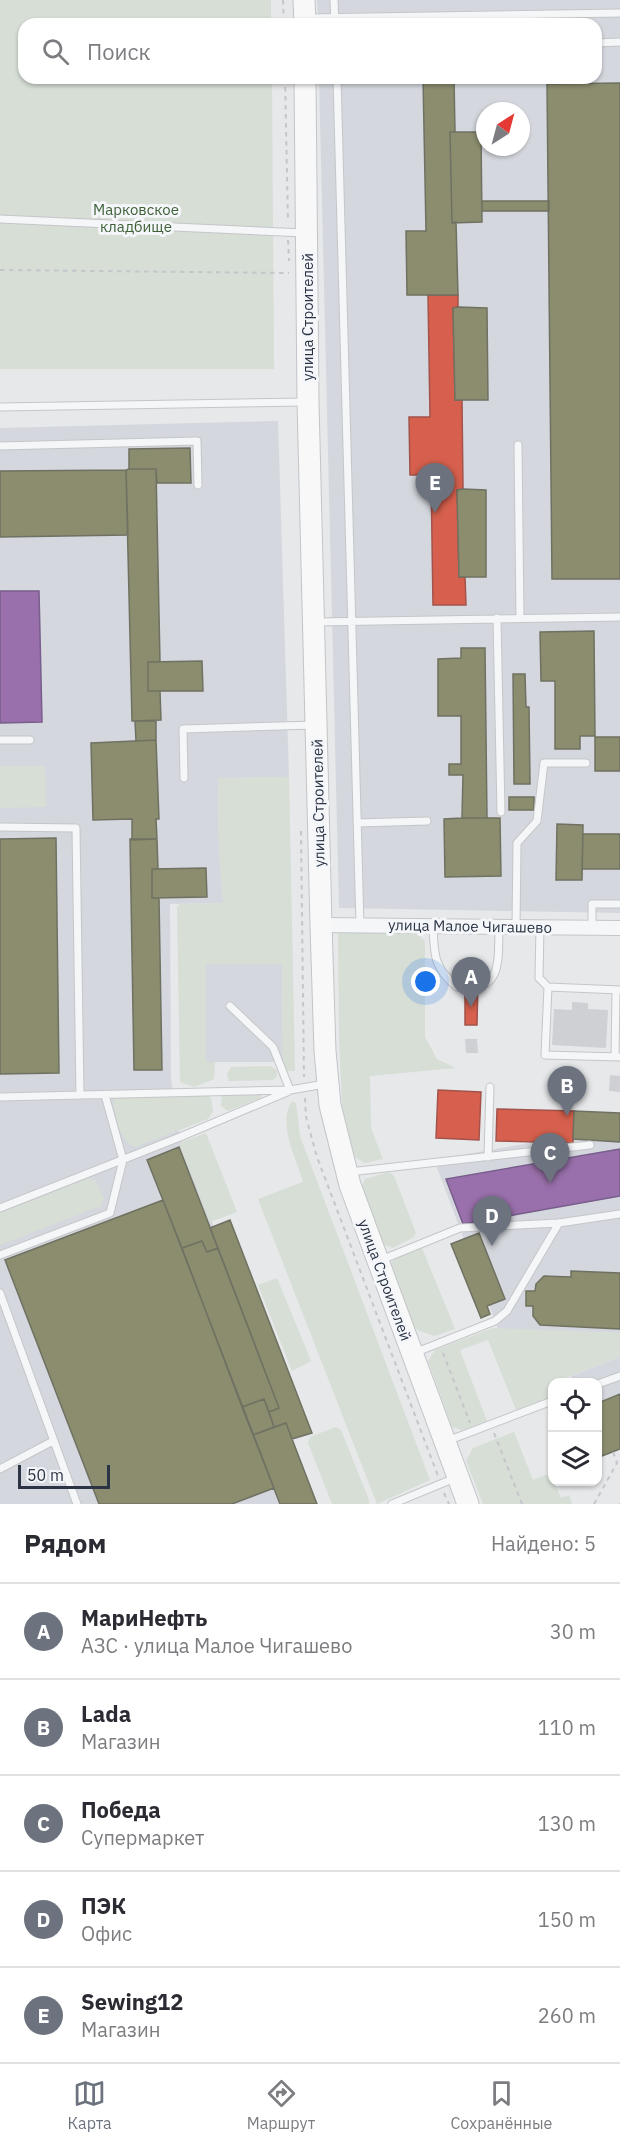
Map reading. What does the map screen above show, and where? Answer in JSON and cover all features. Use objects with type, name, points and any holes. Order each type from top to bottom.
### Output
[{"type":"main road","name":"улица Строителей","points":[[305,84],[308,402],[321,925],[325,1051],[330,1105],[346,1173],[444,1442],[449,1480],[468,1504]]},
{"type":"street","name":"улица Малое Чигашево","points":[[321,925],[620,928]]},
{"type":"lane","points":[[334,0],[335,18]]},
{"type":"lane","points":[[439,18],[620,13]]},
{"type":"lane","points":[[305,14],[322,18]]},
{"type":"lane","points":[[602,43],[620,42]]},
{"type":"lane","points":[[337,84],[360,926]]},
{"type":"lane","points":[[0,219],[306,233]]},
{"type":"lane","points":[[0,407],[308,402]]},
{"type":"lane","points":[[0,446],[197,441],[198,485]]},
{"type":"lane","points":[[518,445],[520,618]]},
{"type":"lane","points":[[314,622],[620,617]]},
{"type":"lane","points":[[497,618],[501,812]]},
{"type":"lane","points":[[184,778],[183,729],[317,725]]},
{"type":"lane","points":[[0,740],[30,740]]},
{"type":"lane","points":[[516,927],[517,843],[537,821],[544,763],[586,763]]},
{"type":"lane","points":[[357,823],[428,821]]},
{"type":"lane","points":[[0,827],[76,828],[80,1095]]},
{"type":"lane","points":[[592,928],[592,904],[620,904]]},
{"type":"lane","points":[[433,926],[435,959],[439,969],[457,987],[471,988],[485,986],[496,968],[499,927]]},
{"type":"lane","points":[[540,927],[539,978],[548,987],[618,990],[617,1057],[544,1055],[548,987]]},
{"type":"lane","points":[[230,1006],[273,1047],[290,1090]]},
{"type":"lane","points":[[0,1097],[290,1090],[328,1084]]},
{"type":"lane","points":[[488,1157],[490,1087]]},
{"type":"lane","points":[[0,1208],[123,1160],[290,1090]]},
{"type":"lane","points":[[0,1255],[110,1213],[123,1160],[105,1095]]},
{"type":"lane","points":[[346,1173],[590,1145]]},
{"type":"lane","points":[[379,1261],[460,1228],[559,1223],[620,1214]]},
{"type":"lane","points":[[411,1354],[495,1321],[507,1311],[559,1223]]},
{"type":"lane","points":[[0,1293],[77,1504]]},
{"type":"lane","points":[[602,1382],[620,1376]]},
{"type":"lane","points":[[444,1442],[548,1403]]},
{"type":"lane","points":[[0,1469],[53,1441]]},
{"type":"lane","points":[[392,1504],[449,1480]]},
{"type":"path","points":[[283,0],[284,18]]},
{"type":"path","points":[[0,270],[289,273]]},
{"type":"path","points":[[439,1343],[473,1431]]},
{"type":"path","points":[[491,1424],[522,1504]]},
{"type":"path","points":[[594,1504],[619,1462],[613,1452]]},
{"type":"path","points":[[449,1480],[449,1504]]},
{"type":"shaded area","points":[[317,0],[620,0],[620,913],[339,908],[319,84],[602,84],[602,18],[318,18]]},
{"type":"shaded area","points":[[278,421],[289,777],[218,778],[219,850],[223,903],[170,904],[171,1079],[180,1137],[317,1504],[0,1504],[0,428]]},
{"type":"shaded area","points":[[205,964],[282,964],[283,1062],[206,1062]]},
{"type":"shaded area","points":[[620,1127],[620,1333],[498,1329],[434,1160]]},
{"type":"shaded area","points":[[620,1357],[620,1394],[602,1401],[602,1378],[572,1378],[571,1376]]},
{"type":"green space","name":"Марковское кладбище","points":[[0,0],[271,0],[271,18],[18,18],[18,84],[272,84],[274,369],[0,369]]},
{"type":"green space","points":[[0,766],[45,766],[46,807],[0,808]]},
{"type":"green space","points":[[289,777],[295,1071],[287,1071],[283,1062],[282,964],[206,964],[206,1062],[215,1062],[214,1079],[194,1087],[180,1082],[177,907],[180,904],[223,903],[219,850],[218,778]]},
{"type":"green space","points":[[338,931],[416,933],[425,941],[425,1037],[437,1059],[456,1068],[370,1076],[371,1128],[383,1159],[365,1163],[356,1158],[350,1150],[343,1122],[339,1038]]},
{"type":"green space","points":[[270,1066],[277,1070],[277,1076],[273,1080],[229,1081],[227,1074],[231,1067]]},
{"type":"green space","points":[[260,1093],[261,1098],[228,1111],[221,1106],[222,1096],[226,1094]]},
{"type":"green space","points":[[206,1094],[211,1098],[213,1111],[208,1119],[135,1147],[126,1139],[116,1119],[114,1099],[118,1096]]},
{"type":"green space","points":[[292,1101],[296,1103],[300,1136],[430,1480],[377,1504],[258,1199],[303,1182],[287,1130],[286,1120]]},
{"type":"green space","points":[[206,1133],[237,1212],[210,1222],[179,1143]]},
{"type":"green space","points":[[389,1172],[394,1176],[416,1233],[414,1237],[393,1248],[382,1244],[361,1188],[365,1179]]},
{"type":"green space","points":[[89,1178],[96,1181],[104,1199],[101,1206],[0,1245],[0,1213]]},
{"type":"green space","points":[[422,1248],[455,1329],[434,1336],[415,1329],[391,1263],[396,1257]]},
{"type":"green space","points":[[277,1278],[311,1361],[292,1371],[258,1285]]},
{"type":"green space","points":[[493,1328],[620,1333],[620,1357],[565,1378],[548,1378],[548,1398],[516,1410],[488,1340],[460,1350],[487,1421],[462,1430],[452,1427],[428,1361],[435,1350]]},
{"type":"green space","points":[[336,1427],[341,1430],[369,1504],[332,1504],[308,1443],[310,1437]]},
{"type":"green space","points":[[514,1432],[533,1480],[548,1474],[548,1486],[556,1486],[561,1498],[569,1495],[572,1504],[483,1504],[466,1461],[473,1448]]},
{"type":"building: Торговля","points":[[428,295],[458,295],[458,307],[453,308],[455,400],[462,400],[463,489],[457,490],[459,577],[465,577],[466,605],[433,605],[431,475],[410,475],[409,417],[430,417]]},
{"type":"building: Торговля","points":[[465,979],[478,979],[477,1025],[465,1025]]},
{"type":"building: Торговля","points":[[438,1090],[481,1092],[479,1140],[436,1138]]},
{"type":"building: Торговля","points":[[497,1109],[574,1111],[573,1143],[496,1141]]},
{"type":"building: Офисы","points":[[0,591],[39,591],[42,722],[0,723]]},
{"type":"building: Офисы","points":[[620,1149],[620,1196],[463,1224],[446,1179]]},
{"type":"building: Промзона","points":[[620,83],[620,579],[552,579],[547,84]]},
{"type":"building: Промзона","points":[[423,84],[454,84],[455,132],[450,132],[452,223],[456,222],[458,295],[407,295],[406,231],[426,231]]},
{"type":"building: Промзона","points":[[450,132],[476,132],[476,156],[481,156],[482,222],[452,223]]},
{"type":"building: Промзона","points":[[482,201],[549,201],[549,211],[482,211]]},
{"type":"building: Промзона","points":[[453,308],[487,308],[488,400],[455,400]]},
{"type":"building: Промзона","points":[[190,448],[191,483],[157,483],[156,469],[129,469],[129,449]]},
{"type":"building: Промзона","points":[[156,469],[160,662],[148,662],[148,691],[160,691],[161,720],[132,721],[126,470]]},
{"type":"building: Промзона","points":[[126,470],[128,535],[0,537],[0,471]]},
{"type":"building: Промзона","points":[[457,490],[486,490],[486,577],[459,577]]},
{"type":"building: Промзона","points":[[594,631],[595,736],[580,736],[580,749],[555,749],[555,681],[541,681],[540,632]]},
{"type":"building: Промзона","points":[[461,648],[485,648],[487,818],[462,818],[463,775],[449,775],[449,764],[461,764],[461,716],[438,716],[438,659],[461,658]]},
{"type":"building: Промзона","points":[[202,661],[203,691],[148,691],[148,662]]},
{"type":"building: Промзона","points":[[513,674],[525,674],[526,707],[529,707],[530,784],[514,784]]},
{"type":"building: Промзона","points":[[135,721],[156,721],[156,740],[136,741]]},
{"type":"building: Промзона","points":[[595,737],[620,737],[620,771],[595,771]]},
{"type":"building: Промзона","points":[[156,740],[159,819],[156,819],[157,839],[132,840],[132,819],[93,820],[91,743]]},
{"type":"building: Промзона","points":[[509,797],[534,797],[534,810],[509,810]]},
{"type":"building: Промзона","points":[[500,818],[501,876],[445,877],[444,819]]},
{"type":"building: Промзона","points":[[557,824],[583,825],[582,880],[556,880]]},
{"type":"building: Промзона","points":[[583,834],[620,834],[620,869],[582,869]]},
{"type":"building: Промзона","points":[[56,838],[59,1073],[0,1074],[0,839]]},
{"type":"building: Промзона","points":[[130,839],[157,839],[158,869],[152,869],[152,898],[159,898],[162,1070],[134,1070]]},
{"type":"building: Промзона","points":[[206,868],[207,897],[152,898],[152,869]]},
{"type":"building: Промзона","points":[[574,1111],[620,1113],[620,1142],[573,1139]]},
{"type":"building: Промзона","points":[[179,1147],[218,1248],[207,1252],[202,1241],[182,1248],[147,1160]]},
{"type":"building: Промзона","points":[[163,1200],[274,1488],[232,1504],[99,1504],[5,1260]]},
{"type":"building: Промзона","points":[[230,1220],[312,1433],[292,1439],[286,1423],[274,1427],[269,1412],[279,1408],[210,1228]]},
{"type":"building: Промзона","points":[[479,1233],[505,1299],[487,1306],[490,1314],[481,1318],[451,1244]]},
{"type":"building: Промзона","points":[[202,1241],[207,1252],[218,1248],[279,1408],[269,1412],[264,1399],[242,1407],[182,1248]]},
{"type":"building: Промзона","points":[[571,1271],[620,1273],[620,1329],[540,1325],[533,1316],[533,1306],[526,1306],[526,1291],[535,1291],[536,1284],[544,1276],[571,1277]]},
{"type":"building: Промзона","points":[[620,1394],[620,1449],[602,1456],[602,1432],[602,1401]]},
{"type":"building: Промзона","points":[[264,1399],[274,1427],[253,1435],[242,1407]]},
{"type":"building: Промзона","points":[[286,1423],[317,1504],[280,1504],[253,1435]]},
{"type":"building: Прочее","points":[[572,1002],[588,1003],[588,1009],[608,1010],[606,1048],[552,1045],[554,1009],[572,1010]]},
{"type":"building: Прочее","points":[[465,1039],[477,1039],[478,1053],[466,1053]]},
{"type":"building: Прочее","points":[[610,1075],[620,1076],[620,1092],[609,1091]]},
{"type":"place","name":"Sewing12","points":[[435,513]]},
{"type":"place","name":"МариНефть","points":[[471,1007]]},
{"type":"place","name":"Lada","points":[[567,1116]]},
{"type":"place","name":"Победа","points":[[550,1183]]},
{"type":"place","name":"ПЭК","points":[[492,1246]]}]
